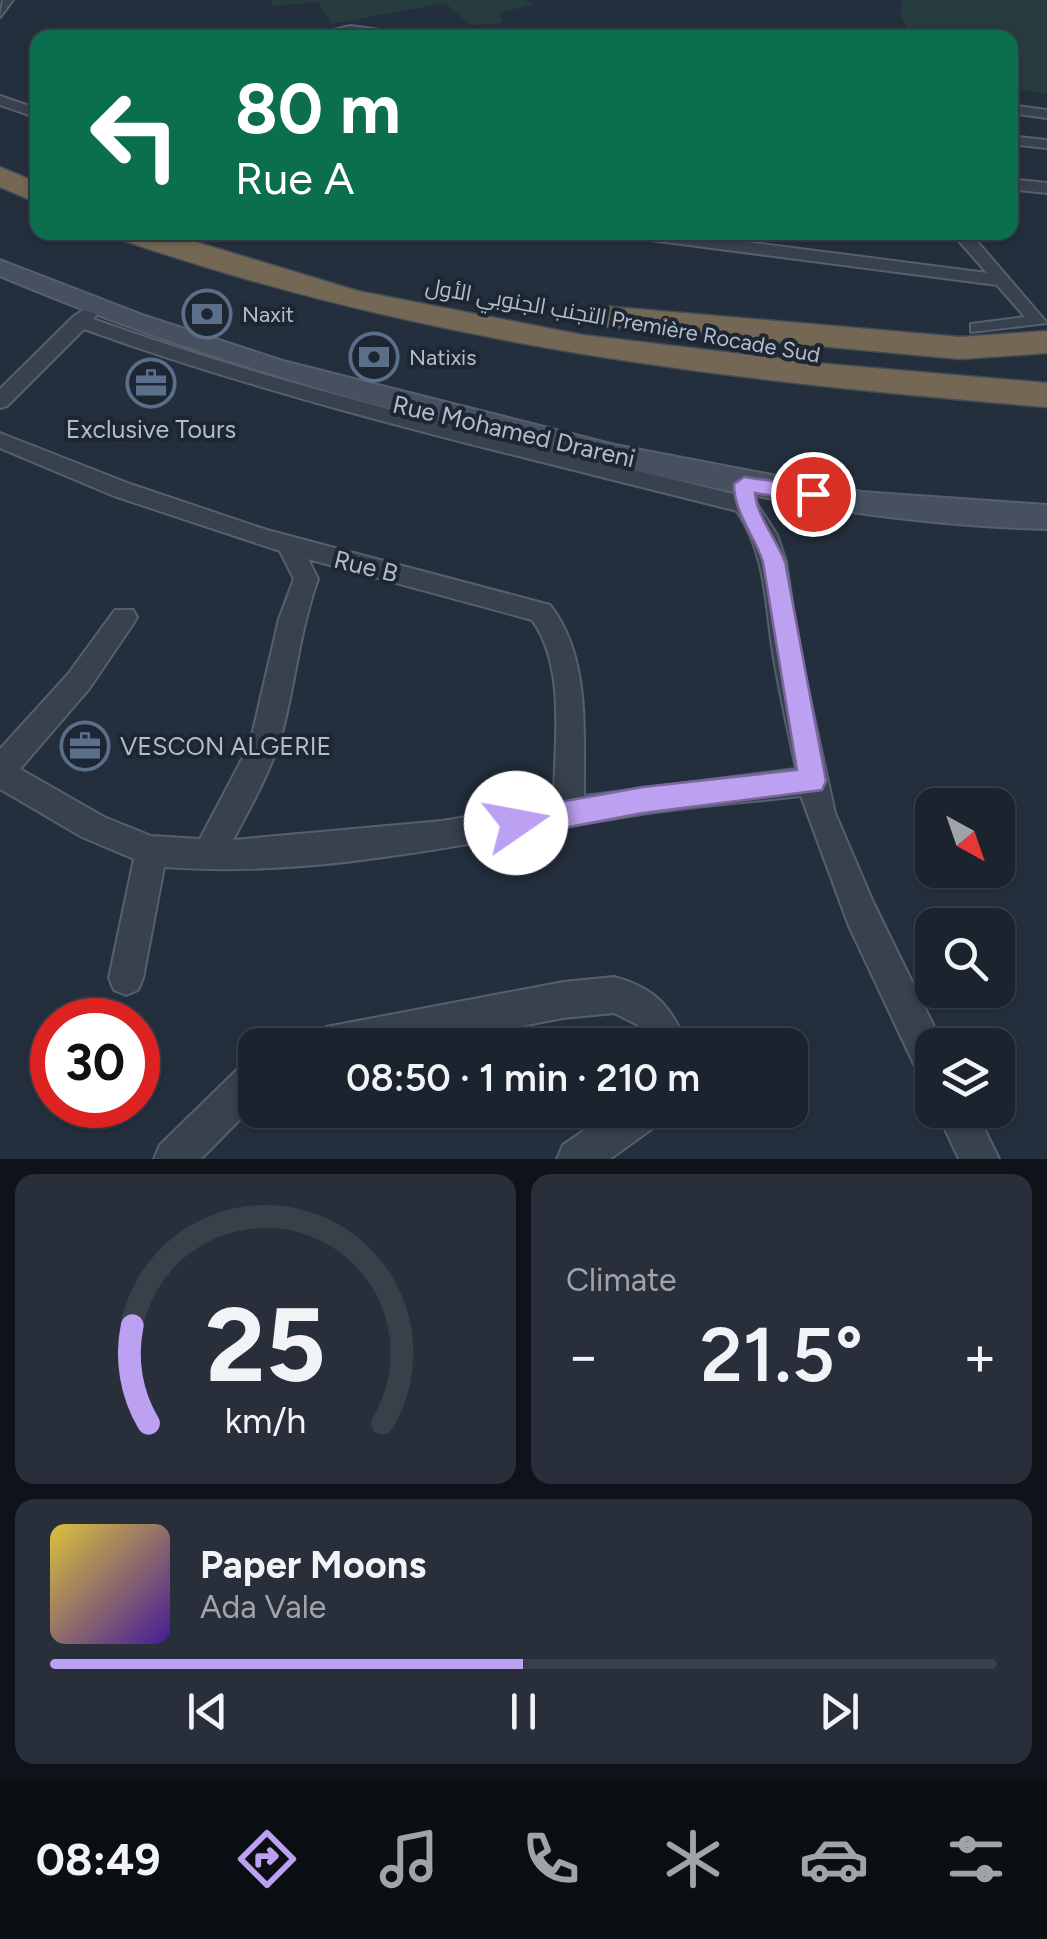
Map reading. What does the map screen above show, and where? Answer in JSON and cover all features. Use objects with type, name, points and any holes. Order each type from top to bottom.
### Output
[{"type":"highway","points":[[0,154],[30,168]]},
{"type":"highway","points":[[0,176],[30,190]]},
{"type":"highway","name":"التجنب الجنوبي الأول Première Rocade Sud","points":[[156,240],[315,288],[454,322],[776,374],[1047,395]]},
{"type":"highway","name":"التجنب الجنوبي الأول Première Rocade Sud","points":[[235,240],[351,270],[593,316],[831,355],[1047,371]]},
{"type":"highway","points":[[593,316],[960,348],[1047,342]]},
{"type":"highway","points":[[776,374],[1047,411]]},
{"type":"street","points":[[0,14],[8,0]]},
{"type":"street","points":[[0,100],[30,111]]},
{"type":"street","points":[[1018,110],[1047,114]]},
{"type":"street","points":[[1018,141],[1047,144]]},
{"type":"street","points":[[1018,185],[1047,188]]},
{"type":"street","points":[[966,240],[1038,321],[978,328]]},
{"type":"street","points":[[754,241],[1004,282]]},
{"type":"street","name":"Rue Mohamed Drareni","points":[[0,267],[88,314],[368,398],[744,494],[984,518],[1047,517]]},
{"type":"street","points":[[0,401],[88,314]]},
{"type":"street","name":"Rue B","points":[[0,440],[122,490],[288,546],[516,603],[548,618],[560,638],[564,675],[568,812]]},
{"type":"street","points":[[744,494],[774,562],[812,781],[853,896],[916,1028]]},
{"type":"street","points":[[208,855],[264,743],[292,632],[292,612],[306,580],[288,546]]},
{"type":"street","points":[[124,618],[79,680],[0,772],[94,828],[151,851],[266,855],[442,836],[568,812],[812,781]]},
{"type":"street","points":[[126,978],[151,851]]},
{"type":"street","points":[[416,1028],[563,1000],[614,995],[636,1001],[651,1012],[660,1028]]},
{"type":"street","points":[[174,1159],[238,1095]]},
{"type":"street","points":[[577,1159],[621,1128]]},
{"type":"street","points":[[964,1128],[979,1159]]},
{"type":"green space","points":[[270,0],[526,0],[533,4],[500,13],[502,23],[471,25],[445,3],[331,24],[318,2],[274,6]]},
{"type":"green space","points":[[903,0],[1047,0],[1047,94],[1018,89],[1018,30],[899,30],[907,27],[900,15]]},
{"type":"green space","points":[[848,27],[884,30],[844,30]]},
{"type":"place","name":"Naxit","points":[[207,314]]},
{"type":"place","name":"Natixis","points":[[374,357]]},
{"type":"place","name":"Exclusive Tours","points":[[151,383]]},
{"type":"place","name":"VESCON ALGERIE","points":[[85,746]]},
{"type":"route","points":[[516,823],[643,800],[812,781],[786,649],[782,598],[774,562],[765,535],[745,505],[744,484],[813,494]]}]
